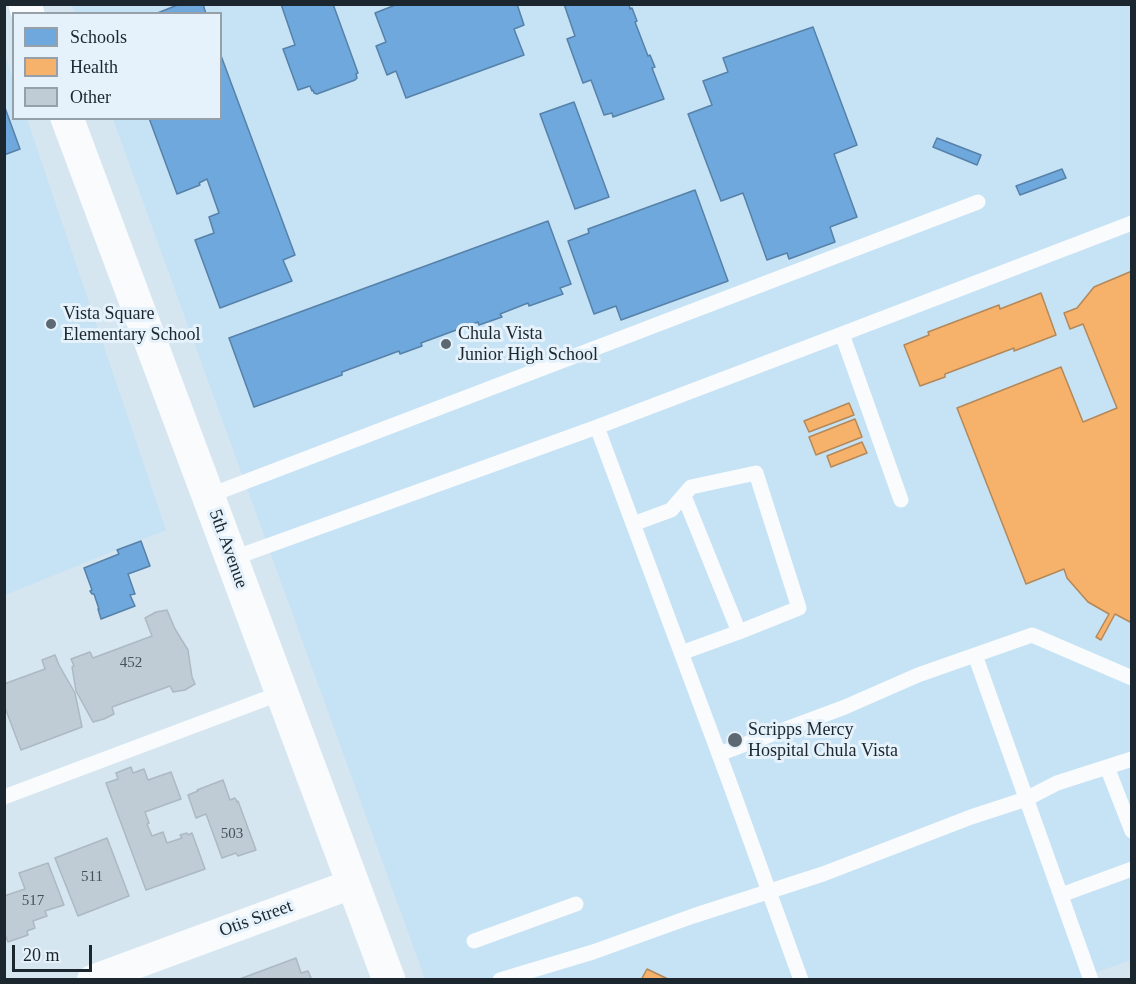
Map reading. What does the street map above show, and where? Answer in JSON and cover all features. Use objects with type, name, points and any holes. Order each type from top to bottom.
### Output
[{"type":"street","name":"5th Avenue","points":[[68,120],[389,980]]},
{"type":"street","name":"Otis Street","points":[[92,980],[352,884]]},
{"type":"lane","points":[[208,496],[978,202]]},
{"type":"lane","points":[[231,559],[597,427],[1131,223]]},
{"type":"lane","points":[[842,334],[902,500]]},
{"type":"lane","points":[[597,427],[801,980]]},
{"type":"lane","points":[[633,524],[671,510],[692,488],[756,473],[799,608],[681,653]]},
{"type":"lane","points":[[684,496],[739,632]]},
{"type":"lane","points":[[719,754],[845,707],[918,675],[1032,635],[1131,678]]},
{"type":"lane","points":[[975,655],[1091,980]]},
{"type":"lane","points":[[4,797],[281,693]]},
{"type":"lane","points":[[500,980],[823,874],[1026,798],[1057,783],[1131,759]]},
{"type":"lane","points":[[1107,767],[1131,831]]},
{"type":"lane","points":[[1061,895],[1131,869]]},
{"type":"lane","points":[[474,941],[576,904]]},
{"type":"shaded area","name":"Scripps Mercy Hospital Chula Vista","points":[[72,5],[1131,5],[1131,960],[1075,980],[425,979],[113,120],[222,120],[222,12],[75,12]]},
{"type":"shaded area","name":"Vista Square Elementary School","points":[[4,52],[12,76],[12,120],[27,120],[166,530],[5,595]]},
{"type":"building: Schools","points":[[180,4],[203,4],[205,12],[160,12]]},
{"type":"building: Schools","points":[[281,4],[333,4],[358,73],[355,80],[317,94],[310,86],[298,90],[283,49],[295,45]]},
{"type":"building: Schools","points":[[398,4],[517,4],[524,25],[514,29],[524,55],[406,98],[396,71],[387,75],[376,46],[386,42],[375,13]]},
{"type":"building: Schools","points":[[564,4],[629,4],[648,56],[650,55],[655,67],[652,68],[664,99],[613,117],[612,113],[604,115],[591,80],[583,83],[567,39],[575,36]]},
{"type":"building: Schools","points":[[813,27],[857,145],[834,154],[857,217],[830,227],[835,242],[789,259],[787,253],[767,260],[743,193],[721,201],[688,114],[712,105],[703,81],[728,72],[723,58]]},
{"type":"building: Schools","points":[[222,58],[295,255],[283,260],[292,281],[220,308],[195,240],[214,233],[209,217],[219,213],[207,179],[199,183],[200,185],[177,194],[150,120],[222,120]]},
{"type":"building: Schools","points":[[574,102],[609,197],[575,209],[540,114]]},
{"type":"building: Schools","points":[[4,105],[20,149],[4,155]]},
{"type":"building: Schools","points":[[937,138],[981,155],[977,165],[933,147]]},
{"type":"building: Schools","points":[[1062,169],[1066,178],[1020,195],[1016,186]]},
{"type":"building: Schools","points":[[695,190],[728,281],[621,320],[616,306],[594,314],[568,241],[589,233],[588,229]]},
{"type":"building: Schools","points":[[548,221],[571,284],[560,288],[563,294],[529,306],[528,303],[500,314],[502,317],[479,325],[478,322],[421,343],[422,346],[400,354],[399,351],[342,372],[342,375],[254,407],[229,338]]},
{"type":"building: Schools","points":[[141,541],[150,566],[128,574],[135,594],[130,595],[135,606],[101,619],[84,568],[119,554],[117,550]]},
{"type":"building: Health","points":[[1132,271],[1132,623],[1115,614],[1101,640],[1096,637],[1109,614],[1088,602],[1067,578],[1064,569],[1026,584],[957,408],[1061,367],[1083,422],[1117,408],[1083,324],[1070,329],[1064,313],[1077,308],[1094,287]]},
{"type":"building: Health","points":[[1041,293],[1056,335],[1014,351],[1014,348],[920,386],[904,345],[929,335],[928,332],[999,305],[1000,309]]},
{"type":"building: Health","points":[[849,403],[854,415],[809,432],[804,421]]},
{"type":"building: Health","points":[[855,419],[862,437],[816,455],[809,437]]},
{"type":"building: Health","points":[[862,442],[867,453],[831,467],[827,456]]},
{"type":"building: Health","points":[[647,969],[670,980],[641,980]]},
{"type":"building: Other","points":[[167,610],[188,650],[195,684],[185,690],[173,692],[170,686],[112,707],[114,714],[93,722],[76,691],[72,667],[74,666],[71,659],[90,652],[93,658],[152,636],[145,618],[156,612]]},
{"type":"building: Other","points":[[55,655],[75,693],[82,727],[21,750],[4,705],[4,684],[45,669],[42,660]]},
{"type":"building: Other","points":[[131,767],[133,773],[144,769],[148,780],[171,772],[181,799],[145,812],[149,823],[147,824],[152,836],[163,832],[167,843],[182,838],[180,835],[192,833],[205,869],[146,890],[106,783],[118,779],[116,773]]},
{"type":"building: Other","points":[[223,780],[230,800],[235,798],[238,801],[256,850],[222,858],[206,814],[196,818],[188,795]]},
{"type":"building: Other","points":[[107,838],[129,896],[78,916],[55,858]]},
{"type":"building: Other","points":[[48,863],[64,905],[45,911],[47,916],[33,921],[35,928],[27,931],[28,935],[8,942],[4,932],[4,896],[25,889],[19,873]]},
{"type":"building: Other","points":[[296,958],[301,973],[308,971],[312,980],[237,980]]},
{"type":"place","name":"Vista Square Elementary School","points":[[51,324]]},
{"type":"place","name":"Chula Vista Junior High School","points":[[446,344]]},
{"type":"place","name":"Scripps Mercy Hospital Chula Vista","points":[[735,740]]}]
